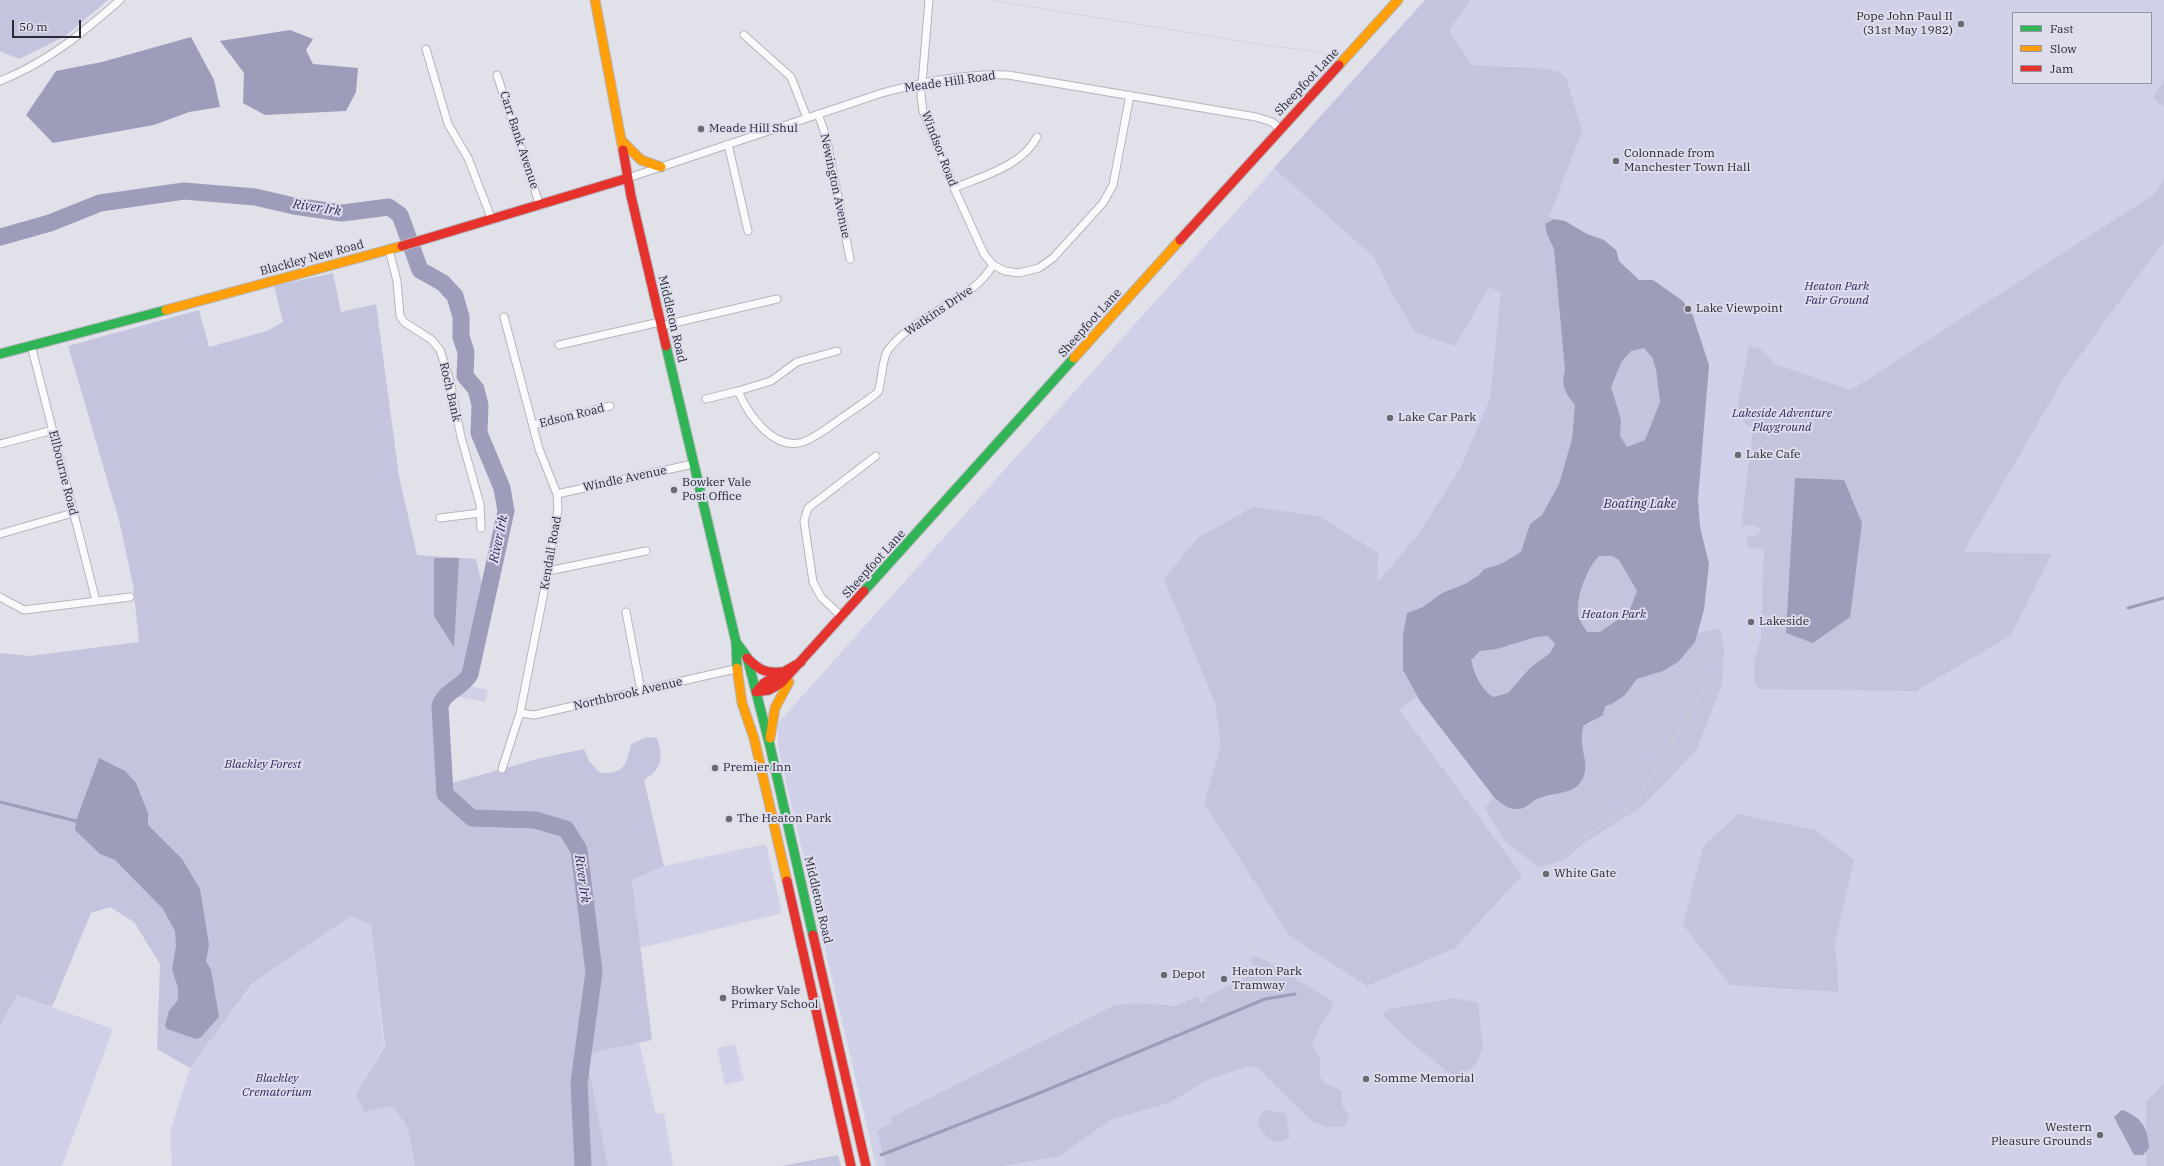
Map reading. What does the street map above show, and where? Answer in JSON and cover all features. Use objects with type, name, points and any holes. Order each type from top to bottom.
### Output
[{"type":"main road","name":"Middleton Road","points":[[595,0],[628,178],[660,324],[736,642],[735,669],[746,719],[754,738],[851,1166]]},
{"type":"main road","name":"Sheepfoot Lane","points":[[756,692],[763,693],[773,689],[801,662],[1280,129],[1398,0]]},
{"type":"main road","points":[[622,140],[641,160],[661,167]]},
{"type":"main road","name":"Blackley New Road","points":[[0,354],[389,250],[540,206],[628,178]]},
{"type":"main road","name":"Middleton Road","points":[[736,642],[746,657],[770,746],[866,1166]]},
{"type":"main road","points":[[746,657],[762,671],[769,673],[782,672]]},
{"type":"main road","name":"Sheepfoot Lane","points":[[756,692],[764,683],[801,662]]},
{"type":"main road","name":"Sheepfoot Lane","points":[[770,746],[771,726],[777,699],[801,662]]},
{"type":"main road","points":[[738,682],[756,692],[751,702],[755,725],[754,738]]},
{"type":"main road","points":[[777,839],[781,836],[788,822]]},
{"type":"street","points":[[0,81],[19,74],[67,45],[120,0]]},
{"type":"street","name":"Windsor Road","points":[[929,0],[923,56],[923,83],[921,96],[923,111],[928,127],[954,188],[984,254],[993,265]]},
{"type":"street","points":[[744,35],[791,77],[807,118]]},
{"type":"street","points":[[426,49],[448,124],[468,158],[492,220]]},
{"type":"street","name":"Carr Bank Avenue","points":[[497,75],[540,206]]},
{"type":"street","name":"Meade Hill Road","points":[[628,178],[882,93],[923,83],[985,75],[1008,75],[1256,117],[1272,122],[1280,129]]},
{"type":"street","points":[[993,265],[1005,271],[1019,273],[1039,268],[1053,258],[1103,203],[1113,185],[1130,95]]},
{"type":"street","name":"Newington Avenue","points":[[818,114],[826,136],[850,259]]},
{"type":"street","points":[[954,188],[1000,169],[1015,160],[1033,145],[1037,137]]},
{"type":"street","points":[[728,144],[748,231]]},
{"type":"street","name":"Roch Bank","points":[[389,250],[397,281],[400,316],[404,322],[432,340],[440,350],[450,381],[461,437],[480,504],[481,528]]},
{"type":"street","name":"Watkins Drive","points":[[738,391],[750,415],[770,434],[790,442],[802,442],[814,437],[878,392],[887,351],[907,329],[979,284],[993,265]]},
{"type":"street","points":[[559,345],[777,299]]},
{"type":"street","name":"Kendall Road","points":[[502,768],[520,713],[558,519],[557,494],[539,449],[504,317]]},
{"type":"street","name":"Ellbourne Road","points":[[31,345],[96,601]]},
{"type":"street","points":[[706,399],[771,381],[797,362],[837,351]]},
{"type":"street","name":"Edson Road","points":[[533,425],[610,406]]},
{"type":"street","points":[[0,444],[52,430]]},
{"type":"street","points":[[842,617],[816,590],[804,528],[805,513],[808,508],[876,456]]},
{"type":"street","name":"Windle Avenue","points":[[557,494],[693,464]]},
{"type":"street","points":[[0,534],[73,513]]},
{"type":"street","points":[[440,518],[480,513]]},
{"type":"street","points":[[548,571],[646,551]]},
{"type":"street","points":[[0,597],[24,610],[130,597]]},
{"type":"street","points":[[626,612],[641,691]]},
{"type":"street","name":"Northbrook Avenue","points":[[520,713],[534,715],[735,669]]},
{"type":"green space","points":[[0,0],[108,0],[64,37],[19,59],[0,51]]},
{"type":"green space","name":"Heaton Park","points":[[1425,0],[2164,0],[2164,1166],[876,1166],[778,745],[778,723]]},
{"type":"green space","points":[[1425,0],[1470,0],[1449,30],[1472,65],[1547,69],[1559,72],[1566,78],[1582,131],[1549,217],[1554,219],[1545,224],[1547,234],[1554,249],[1565,371],[1563,380],[1565,389],[1575,405],[1572,439],[1559,484],[1542,515],[1530,524],[1521,552],[1501,564],[1484,569],[1479,575],[1465,584],[1442,593],[1423,607],[1407,613],[1403,670],[1417,696],[1399,710],[1522,875],[1455,948],[1367,986],[1290,936],[1204,804],[1221,745],[1215,703],[1164,579],[1198,538],[1253,507],[1319,516],[1378,553],[1377,583],[1417,536],[1460,469],[1490,399],[1501,292],[1489,287],[1455,346],[1415,332],[1391,292],[1374,257],[1274,168]]},
{"type":"green space","points":[[2164,81],[2164,107],[2153,98]]},
{"type":"green space","name":"Lakeside Adventure Playground","points":[[2164,180],[2164,241],[2067,373],[1963,552],[2052,554],[2011,635],[1916,691],[1759,689],[1754,681],[1755,657],[1761,639],[1764,550],[1747,547],[1747,537],[1758,535],[1761,529],[1751,525],[1741,527],[1753,428],[1745,424],[1737,408],[1749,346],[1761,349],[1775,364],[1851,390],[2153,195]]},
{"type":"green space","name":"Blackley Forest","points":[[333,273],[341,312],[376,304],[399,476],[417,555],[476,559],[483,589],[463,676],[435,696],[438,787],[537,759],[584,749],[589,761],[600,773],[614,772],[623,767],[631,744],[647,737],[657,738],[661,757],[660,762],[655,771],[644,780],[664,866],[632,880],[652,1040],[586,1054],[608,1166],[415,1166],[408,1128],[393,1106],[364,1112],[356,1094],[385,1046],[371,925],[351,916],[253,983],[190,1068],[157,1049],[160,964],[134,922],[110,907],[91,913],[52,1007],[17,995],[0,1026],[0,653],[30,656],[139,642],[133,585],[119,520],[68,346],[199,310],[209,347],[267,331],[283,322],[274,286]]},
{"type":"green space","points":[[1644,348],[1652,357],[1656,369],[1660,402],[1645,440],[1627,448],[1620,436],[1621,420],[1611,387],[1622,361],[1631,351]]},
{"type":"green space","points":[[1599,556],[1612,556],[1619,560],[1637,591],[1630,609],[1600,633],[1587,632],[1579,618],[1578,611],[1580,594],[1586,577]]},
{"type":"green space","points":[[1720,628],[1724,649],[1722,684],[1697,749],[1642,807],[1585,842],[1563,861],[1538,867],[1504,840],[1485,808],[1494,797],[1506,807],[1519,809],[1530,805],[1539,798],[1553,796],[1582,741],[1583,726],[1591,723],[1605,706],[1612,704],[1625,695],[1637,679],[1663,671],[1695,642],[1698,633]]},
{"type":"green space","points":[[1548,636],[1555,644],[1550,653],[1530,668],[1508,693],[1493,697],[1481,685],[1476,676],[1471,660],[1480,651],[1497,649],[1536,637]]},
{"type":"green space","points":[[468,686],[488,690],[485,702],[456,696]]},
{"type":"green space","points":[[1738,814],[1815,830],[1854,860],[1835,942],[1839,992],[1730,985],[1683,925],[1703,847]]},
{"type":"green space","points":[[766,844],[782,913],[640,948],[632,880],[664,866]]},
{"type":"green space","name":"Blackley Crematorium","points":[[351,916],[371,925],[384,1046],[356,1094],[364,1112],[393,1105],[408,1128],[415,1166],[172,1166],[170,1132],[190,1068],[254,983]]},
{"type":"green space","points":[[1254,956],[1263,959],[1332,1001],[1333,1008],[1320,1026],[1312,1045],[1321,1061],[1319,1075],[1325,1083],[1341,1091],[1342,1105],[1349,1117],[1344,1127],[1327,1127],[1312,1121],[1258,1068],[1249,1066],[1209,1079],[1169,1103],[1112,1119],[1059,1156],[1003,1166],[886,1166],[877,1131],[892,1123],[890,1118],[1113,1006],[1135,1003],[1176,1006],[1197,996],[1201,1003],[1206,1001],[1204,998],[1257,972],[1250,958]]},
{"type":"green space","points":[[17,995],[113,1029],[62,1166],[0,1166],[0,1026]]},
{"type":"green space","points":[[1455,998],[1478,1003],[1483,1047],[1475,1066],[1454,1077],[1414,1045],[1382,1015],[1388,1009]]},
{"type":"green space","points":[[639,1042],[656,1114],[664,1113],[673,1166],[608,1166],[586,1053]]},
{"type":"green space","points":[[735,1044],[744,1080],[725,1085],[717,1048]]},
{"type":"green space","points":[[2164,1083],[2164,1166],[2146,1166],[2146,1102]]},
{"type":"green space","points":[[1267,1110],[1285,1113],[1290,1137],[1283,1141],[1276,1142],[1264,1134],[1260,1128],[1259,1121],[1261,1115]]},
{"type":"green space","points":[[838,1155],[841,1166],[782,1166]]},
{"type":"water","points":[[290,30],[313,39],[306,50],[313,64],[358,68],[356,92],[346,111],[265,115],[243,103],[244,73],[220,41]]},
{"type":"water","points":[[191,37],[214,80],[220,107],[189,112],[154,125],[53,143],[26,115],[56,71],[102,62]]},
{"type":"water","name":"Boating Lake","points":[[1554,219],[1565,221],[1587,234],[1604,240],[1616,250],[1619,261],[1639,280],[1653,280],[1683,301],[1693,316],[1709,365],[1698,499],[1700,527],[1709,564],[1704,610],[1695,642],[1678,662],[1663,671],[1637,679],[1625,695],[1612,704],[1605,706],[1603,715],[1583,726],[1582,746],[1585,773],[1583,778],[1575,787],[1564,792],[1540,798],[1525,808],[1514,809],[1505,806],[1494,797],[1420,701],[1403,670],[1403,635],[1407,613],[1423,607],[1442,593],[1465,584],[1479,575],[1484,569],[1501,564],[1521,552],[1530,524],[1542,515],[1559,484],[1572,439],[1575,405],[1565,389],[1563,380],[1565,371],[1554,249],[1547,234],[1545,224]],"holes":[[[1644,348],[1652,357],[1656,369],[1660,402],[1645,440],[1627,447],[1620,436],[1621,420],[1611,387],[1622,361],[1631,351]],[[1599,556],[1612,556],[1619,560],[1637,591],[1630,609],[1620,618],[1600,632],[1587,632],[1579,618],[1578,603],[1586,576],[1594,561]],[[1548,636],[1555,644],[1550,653],[1530,668],[1508,693],[1493,697],[1485,690],[1479,681],[1471,660],[1480,651],[1497,649],[1536,637]]]},
{"type":"water","points":[[1795,478],[1844,480],[1862,523],[1850,617],[1813,643],[1786,633]]},
{"type":"water","points":[[434,558],[459,558],[454,647],[434,616]]},
{"type":"water","points":[[99,758],[125,771],[136,783],[148,813],[148,825],[182,859],[200,889],[209,945],[206,961],[211,970],[219,1017],[200,1038],[196,1039],[167,1029],[165,1026],[169,1011],[178,1000],[178,988],[172,969],[176,946],[175,931],[163,909],[115,860],[100,854],[75,830],[76,821]]},
{"type":"water","points":[[2122,1110],[2139,1120],[2145,1129],[2149,1148],[2143,1155],[2134,1155],[2114,1117]]},
{"type":"waterway","name":"River Irk","points":[[0,237],[50,223],[100,203],[184,191],[255,197],[294,206],[342,213],[389,207],[400,215],[420,270],[443,283],[455,296],[461,317],[461,337],[466,352],[465,376],[476,389],[480,405],[479,433],[502,488],[506,511],[470,674],[463,683],[446,696],[440,706],[445,794],[472,818],[535,820],[566,829],[579,850],[594,972],[579,1083],[583,1166]]},
{"type":"waterway","points":[[2128,608],[2164,598]]},
{"type":"waterway","points":[[0,802],[76,821]]},
{"type":"waterway","points":[[881,1155],[1037,1094],[1265,999],[1295,994]]},
{"type":"tram line","points":[[990,0],[1258,44],[1334,54]]},
{"type":"tram line","points":[[868,1116],[885,1112],[1209,953],[1229,947],[1243,948],[1258,952],[1274,960],[1322,990],[1352,1002],[1364,1003],[1381,999],[1399,993],[1425,981],[1471,948],[1580,841],[1617,817],[1634,801],[1643,790],[1714,674],[1747,651],[1752,636],[1752,619],[1749,595]]},
{"type":"traffic: fast","points":[[0,354],[166,310]]},
{"type":"traffic: fast","points":[[666,346],[736,642],[737,668]]},
{"type":"traffic: fast","points":[[864,591],[1074,358]]},
{"type":"traffic: fast","points":[[736,642],[747,657],[770,746],[813,935]]},
{"type":"traffic: slow","points":[[595,0],[623,150]]},
{"type":"traffic: slow","points":[[1339,65],[1398,0]]},
{"type":"traffic: slow","points":[[623,142],[641,160],[661,167]]},
{"type":"traffic: slow","points":[[1074,358],[1180,240]]},
{"type":"traffic: slow","points":[[166,310],[402,246]]},
{"type":"traffic: slow","points":[[737,668],[742,703],[754,738],[787,881]]},
{"type":"traffic: slow","points":[[770,738],[775,708],[789,682]]},
{"type":"traffic: jam","points":[[1180,240],[1339,65]]},
{"type":"traffic: jam","points":[[623,150],[631,196],[666,346]]},
{"type":"traffic: jam","points":[[402,246],[628,178]]},
{"type":"traffic: jam","points":[[801,662],[764,683],[756,692],[769,690],[781,683],[864,591]]},
{"type":"traffic: jam","points":[[747,658],[762,670],[780,672]]},
{"type":"traffic: jam","points":[[787,881],[851,1166]]},
{"type":"traffic: jam","points":[[813,935],[866,1166]]},
{"type":"place","name":"Pope John Paul II (31st May 1982)","points":[[1961,24]]},
{"type":"place","name":"Meade Hill Shul","points":[[701,129]]},
{"type":"place","name":"Colonnade from Manchester Town Hall","points":[[1616,161]]},
{"type":"place","name":"Lake Viewpoint","points":[[1688,309]]},
{"type":"place","name":"Lake Car Park","points":[[1390,418]]},
{"type":"place","name":"Lake Cafe","points":[[1738,455]]},
{"type":"place","name":"Bowker Vale Post Office","points":[[674,490]]},
{"type":"place","name":"Lakeside","points":[[1751,622]]},
{"type":"place","name":"Premier Inn","points":[[715,768]]},
{"type":"place","name":"The Heaton Park","points":[[729,819]]},
{"type":"place","name":"White Gate","points":[[1546,874]]},
{"type":"place","name":"Depot","points":[[1164,975]]},
{"type":"place","name":"Heaton Park Tramway","points":[[1224,979]]},
{"type":"place","name":"Bowker Vale Primary School","points":[[723,998]]},
{"type":"place","name":"Somme Memorial","points":[[1366,1079]]},
{"type":"place","name":"Western Pleasure Grounds","points":[[2100,1135]]},
{"type":"park label","name":"Heaton Park Fair Ground","points":[[1837,294]]}]
